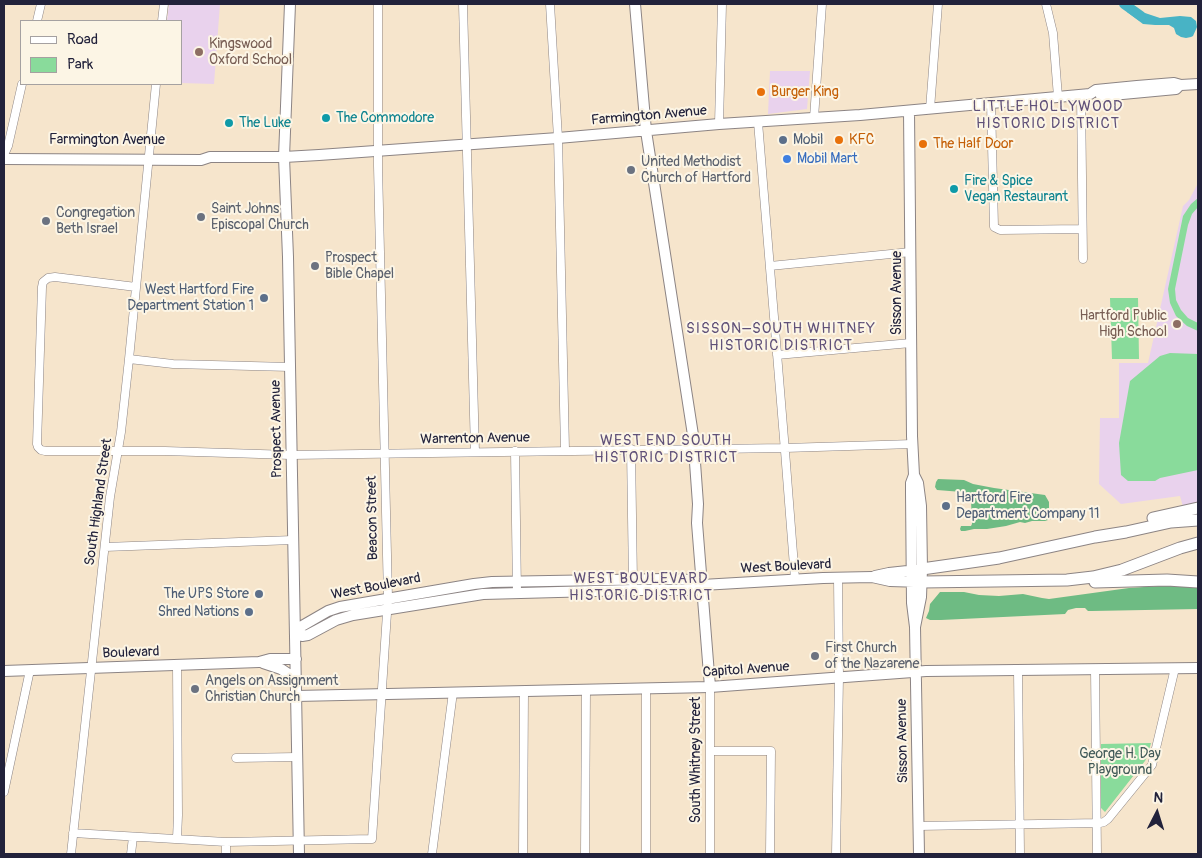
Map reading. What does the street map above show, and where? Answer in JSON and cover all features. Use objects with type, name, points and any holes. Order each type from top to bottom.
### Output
[{"type":"highway","points":[[917,570],[1007,557],[1126,532],[1179,517],[1198,508]]},
{"type":"highway","points":[[1179,517],[1198,520]]},
{"type":"highway","points":[[917,582],[1067,580],[1092,577],[1115,572],[1198,543]]},
{"type":"highway","points":[[1067,580],[1077,582],[1167,580],[1198,582]]},
{"type":"main road","name":"Prospect Avenue","points":[[290,4],[284,157],[299,854]]},
{"type":"main road","name":"South Whitney Street","points":[[635,4],[646,131],[694,448],[698,504],[697,523],[710,687]]},
{"type":"main road","name":"Farmington Avenue","points":[[4,155],[149,157],[201,160],[210,157],[284,157],[909,111],[1085,94],[1098,96],[1130,94],[1176,89],[1181,85],[1198,84]]},
{"type":"main road","name":"Sisson Avenue","points":[[909,111],[912,444],[914,475],[918,482],[916,506],[919,608],[915,627],[919,854]]},
{"type":"main road","name":"West Boulevard","points":[[633,585],[517,581],[453,587],[347,605],[334,609],[302,626],[295,633],[305,636],[343,618],[482,594],[517,593],[633,585],[692,580],[697,581],[702,586],[795,579],[872,577],[891,572],[917,570]]},
{"type":"main road","name":"West Boulevard","points":[[872,577],[890,581],[917,582]]},
{"type":"main road","points":[[453,587],[454,598]]},
{"type":"main road","name":"Boulevard","points":[[4,671],[296,659]]},
{"type":"main road","name":"Boulevard","points":[[259,662],[276,667],[296,679]]},
{"type":"main road","name":"Capitol Avenue","points":[[296,696],[710,687],[916,671],[1198,668]]},
{"type":"street","points":[[37,20],[41,4]]},
{"type":"street","points":[[162,20],[164,4]]},
{"type":"street","name":"Beacon Street","points":[[298,842],[372,839],[388,598],[378,151],[378,4]]},
{"type":"street","points":[[463,4],[475,452]]},
{"type":"street","points":[[550,4],[558,138],[565,450]]},
{"type":"street","points":[[719,124],[722,4]]},
{"type":"street","points":[[814,118],[822,4]]},
{"type":"street","points":[[930,109],[938,4]]},
{"type":"street","points":[[1046,4],[1053,33],[1058,97]]},
{"type":"street","points":[[4,155],[8,146],[22,85]]},
{"type":"street","name":"South Highland Street","points":[[71,854],[104,547],[129,359],[156,85]]},
{"type":"street","points":[[1083,259],[1085,94]]},
{"type":"street","points":[[991,103],[994,227],[1000,230],[1082,229]]},
{"type":"street","points":[[758,122],[795,579]]},
{"type":"street","points":[[770,266],[911,252]]},
{"type":"street","name":"Warrenton Avenue","points":[[136,287],[55,277],[48,278],[43,282],[39,449],[45,451],[166,451],[291,455],[785,448],[912,444]]},
{"type":"street","points":[[777,355],[911,343]]},
{"type":"street","points":[[129,359],[173,364],[290,367]]},
{"type":"street","points":[[631,449],[633,585]]},
{"type":"street","points":[[515,451],[517,593]]},
{"type":"street","points":[[104,547],[293,540]]},
{"type":"street","points":[[836,854],[839,677],[838,578]]},
{"type":"street","points":[[177,665],[177,839]]},
{"type":"street","points":[[918,826],[1100,824],[1108,819],[1152,765],[1174,668]]},
{"type":"street","points":[[1095,669],[1097,854]]},
{"type":"street","points":[[4,792],[30,670]]},
{"type":"street","points":[[1018,670],[1020,854]]},
{"type":"street","name":"South Whitney Street","points":[[710,687],[710,854]]},
{"type":"street","points":[[646,688],[646,854]]},
{"type":"street","points":[[585,854],[586,690]]},
{"type":"street","points":[[523,854],[524,691]]},
{"type":"street","points":[[432,854],[453,692]]},
{"type":"street","points":[[710,751],[771,751],[770,854]]},
{"type":"street","points":[[236,758],[297,757]]},
{"type":"street","points":[[73,834],[226,842],[298,842]]},
{"type":"street","points":[[131,854],[133,837]]},
{"type":"street","points":[[226,842],[226,854]]},
{"type":"shaded area","name":"Kingswood Oxford School","points":[[169,4],[220,4],[214,84],[182,83],[182,20],[167,20]]},
{"type":"shaded area","points":[[770,71],[810,71],[807,109],[768,114]]},
{"type":"shaded area","name":"Hartford Public High School","points":[[1198,183],[1198,513],[1183,507],[1180,496],[1121,504],[1099,484],[1100,418],[1119,418],[1119,363],[1148,363],[1183,206],[1189,200]]},
{"type":"green space","points":[[1198,198],[1198,207],[1192,214],[1188,225],[1175,289],[1176,300],[1181,310],[1188,318],[1198,323],[1198,331],[1187,326],[1176,316],[1170,303],[1168,289],[1183,216],[1191,204]]},
{"type":"green space","points":[[1110,298],[1138,298],[1139,359],[1112,359]]},
{"type":"green space","points":[[1170,353],[1198,354],[1198,470],[1160,478],[1155,481],[1128,481],[1121,475],[1119,443],[1130,381],[1160,356]]},
{"type":"green space","points":[[938,479],[964,480],[973,484],[994,488],[1045,495],[1049,502],[1051,519],[961,531],[961,526],[971,526],[972,524],[971,500],[967,494],[962,492],[937,490],[935,487]]},
{"type":"green space","points":[[1174,585],[1198,588],[1198,609],[1088,611],[1085,608],[1076,608],[1068,610],[1065,614],[941,620],[926,618],[930,604],[940,592],[964,592],[999,596],[1023,594],[1049,599],[1129,588]]},
{"type":"green space","name":"George H. Day Playground","points":[[1151,743],[1145,761],[1105,812],[1101,808],[1101,744]]},
{"type":"water","points":[[1134,7],[1139,11],[1160,18],[1191,17],[1196,21],[1197,27],[1193,36],[1181,37],[1169,25],[1143,24],[1127,12]]},
{"type":"waterway","points":[[1124,4],[1141,16]]},
{"type":"place","name":"Kingswood Oxford School","points":[[199,52]]},
{"type":"place","name":"Burger King","points":[[761,92]]},
{"type":"place","name":"The Commodore","points":[[326,118]]},
{"type":"place","name":"The Luke","points":[[229,123]]},
{"type":"place","name":"Mobil","points":[[783,140]]},
{"type":"place","name":"KFC","points":[[839,140]]},
{"type":"place","name":"The Half Door","points":[[923,144]]},
{"type":"place","name":"Mobil Mart","points":[[787,159]]},
{"type":"place","name":"United Methodist Church of Hartford","points":[[631,170]]},
{"type":"place","name":"Fire & Spice Vegan Restaurant","points":[[954,189]]},
{"type":"place","name":"Saint Johns Episcopal Church","points":[[201,217]]},
{"type":"place","name":"Congregation Beth Israel","points":[[46,221]]},
{"type":"place","name":"Prospect Bible Chapel","points":[[315,266]]},
{"type":"place","name":"West Hartford Fire Department Station 1","points":[[264,298]]},
{"type":"place","name":"Hartford Public High School","points":[[1177,324]]},
{"type":"place","name":"Hartford Fire Department Company 11","points":[[946,506]]},
{"type":"place","name":"The UPS Store","points":[[259,594]]},
{"type":"place","name":"Shred Nations","points":[[249,612]]},
{"type":"place","name":"First Church of the Nazarene","points":[[815,656]]},
{"type":"place","name":"Angels on Assignment Christian Church","points":[[195,689]]},
{"type":"district","name":"LITTLE HOLLYWOOD HISTORIC DISTRICT","points":[[1048,116]]},
{"type":"district","name":"SISSON–SOUTH WHITNEY HISTORIC DISTRICT","points":[[781,338]]},
{"type":"district","name":"WEST END SOUTH HISTORIC DISTRICT","points":[[666,450]]},
{"type":"district","name":"WEST BOULEVARD HISTORIC DISTRICT","points":[[641,588]]}]
